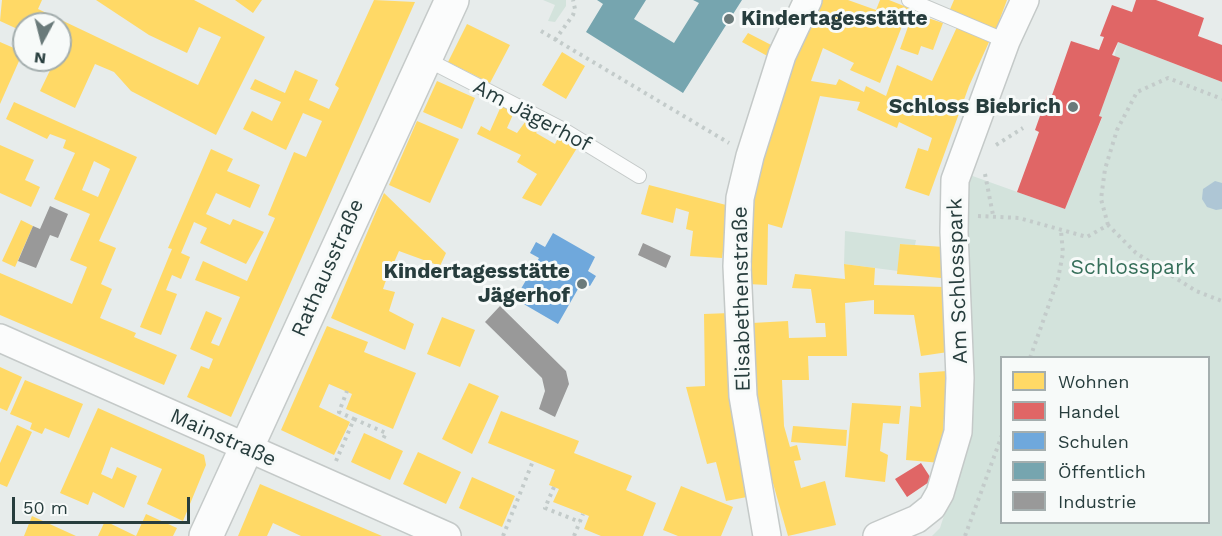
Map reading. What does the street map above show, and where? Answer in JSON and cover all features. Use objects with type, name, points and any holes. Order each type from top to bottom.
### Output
[{"type":"street","name":"Rathausstraße","points":[[206,536],[452,0]]},
{"type":"street","name":"Elisabethenstraße","points":[[767,536],[743,396],[740,328],[740,198],[750,156],[782,55],[808,0]]},
{"type":"street","name":"Am Schlosspark","points":[[877,536],[917,519],[932,507],[940,493],[958,432],[960,372],[954,216],[957,171],[1006,41],[1025,0]]},
{"type":"street","name":"Mainstraße","points":[[0,339],[447,536]]},
{"type":"lane","points":[[909,0],[1006,41]]},
{"type":"lane","name":"Am Jägerhof","points":[[424,58],[562,129],[639,176]]},
{"type":"path","points":[[555,40],[573,15],[575,9],[573,0]]},
{"type":"path","points":[[541,31],[750,156]]},
{"type":"path","points":[[1222,99],[1168,78],[1137,92],[1117,130],[1105,169],[1101,199],[1108,225],[1136,253],[1196,291],[1222,301]]},
{"type":"path","points":[[995,146],[1023,128]]},
{"type":"path","points":[[988,167],[984,177],[993,215],[1019,218],[1087,237],[1108,225]]},
{"type":"path","points":[[1030,356],[1058,279],[1063,253],[1061,231]]},
{"type":"path","points":[[347,391],[339,412],[386,433],[382,441]]},
{"type":"path","points":[[327,484],[354,419]]},
{"type":"path","points":[[965,536],[1000,440]]},
{"type":"path","points":[[503,536],[533,461]]},
{"type":"path","points":[[554,487],[545,508],[580,522]]},
{"type":"path","points":[[574,536],[583,514]]},
{"type":"green space","points":[[543,0],[566,0],[566,6],[555,22],[548,21],[555,5]]},
{"type":"green space","name":"Schlosspark","points":[[1118,42],[1222,82],[1222,536],[932,536],[940,528],[971,431],[973,398],[967,174],[1065,209],[1102,118],[1099,116]]},
{"type":"green space","points":[[845,231],[916,240],[915,245],[900,244],[898,271],[844,264]]},
{"type":"water","points":[[1215,181],[1222,183],[1222,209],[1216,210],[1207,207],[1202,199],[1203,189]]},
{"type":"building: Wohnen","points":[[2,0],[42,0],[38,9],[44,12],[12,12],[12,26],[0,21]]},
{"type":"building: Wohnen","points":[[96,0],[194,0],[265,37],[216,135],[131,91],[114,72],[95,64],[75,108],[40,91],[49,72],[72,72],[72,25],[198,85],[221,37],[199,27],[187,53],[149,35]]},
{"type":"building: Wohnen","points":[[235,0],[262,0],[253,13]]},
{"type":"building: Wohnen","points":[[374,0],[415,2],[231,417],[187,397],[201,366],[209,369],[213,359],[190,349],[206,311],[222,318],[211,343],[219,346],[240,297],[195,280],[203,261],[247,281],[275,218],[268,215],[294,152],[306,157],[322,121],[303,113],[286,150],[243,129],[252,111],[272,121],[281,102],[250,89],[255,79],[285,93],[295,70],[318,80],[309,100],[329,109],[339,88],[335,85]]},
{"type":"building: Wohnen","points":[[815,0],[848,0],[876,10],[880,0],[889,0],[909,8],[880,83],[850,70],[854,63],[823,48],[811,81],[836,85],[839,79],[864,92],[866,86],[886,96],[897,65],[932,81],[957,27],[989,42],[969,86],[929,196],[905,188],[918,148],[928,151],[932,138],[899,122],[897,128],[857,110],[860,102],[820,96],[782,228],[768,224],[767,285],[748,284],[747,218],[780,89]]},
{"type":"building: Wohnen","points":[[954,0],[1007,0],[995,32],[948,14]]},
{"type":"building: Wohnen","points":[[913,13],[943,23],[933,50],[921,46],[918,55],[900,49]]},
{"type":"building: Wohnen","points":[[467,24],[510,45],[490,83],[448,62]]},
{"type":"building: Wohnen","points":[[748,33],[777,48],[771,58],[742,42]]},
{"type":"building: Wohnen","points":[[0,42],[12,47],[12,72],[14,72],[0,104]]},
{"type":"building: Wohnen","points":[[562,52],[585,66],[566,99],[542,85]]},
{"type":"building: Wohnen","points":[[437,81],[475,98],[462,129],[423,112]]},
{"type":"building: Wohnen","points":[[14,102],[137,157],[99,241],[116,248],[101,284],[112,289],[100,318],[136,333],[134,337],[177,355],[164,385],[0,315],[0,273],[72,304],[87,267],[70,260],[90,214],[54,199],[75,153],[63,148],[66,140],[50,134],[47,139],[6,119]],"holes":[[[94,161],[110,169],[98,197],[82,190]]]},
{"type":"building: Wohnen","points":[[502,104],[515,110],[507,128],[517,133],[528,118],[541,126],[536,133],[555,144],[558,138],[577,148],[541,206],[522,198],[537,174],[517,162],[521,155],[477,134],[481,126],[490,131]]},
{"type":"building: Wohnen","points":[[417,121],[459,139],[430,203],[389,185]]},
{"type":"building: Wohnen","points":[[0,145],[34,160],[25,180],[40,187],[31,207],[0,193]]},
{"type":"building: Wohnen","points":[[211,149],[233,159],[227,171],[260,185],[250,208],[216,193],[206,214],[230,225],[233,219],[264,232],[246,264],[200,243],[207,228],[194,222],[181,253],[190,257],[181,279],[172,275],[166,290],[177,294],[161,335],[140,327],[172,249],[168,248]]},
{"type":"building: Wohnen","points":[[649,185],[730,206],[722,258],[690,256],[693,231],[686,229],[689,212],[676,208],[673,223],[641,214]]},
{"type":"building: Wohnen","points":[[384,193],[446,253],[440,266],[399,251],[385,283],[383,289],[395,292],[389,311],[414,324],[405,350],[331,318]]},
{"type":"building: Wohnen","points":[[21,220],[33,226],[15,267],[2,261]]},
{"type":"building: Wohnen","points":[[900,244],[944,247],[941,278],[897,274]]},
{"type":"building: Wohnen","points":[[844,264],[875,268],[874,285],[944,287],[948,352],[921,356],[914,315],[874,314],[874,300],[845,303],[847,356],[808,356],[809,380],[782,380],[784,426],[790,447],[797,445],[801,460],[794,461],[801,488],[825,481],[836,525],[788,536],[757,427],[752,323],[788,321],[789,338],[826,337],[825,323],[816,323],[811,289],[792,288],[795,274],[845,279]]},
{"type":"building: Wohnen","points":[[730,313],[747,497],[726,501],[716,462],[707,464],[686,387],[705,386],[704,314]]},
{"type":"building: Wohnen","points":[[442,317],[475,330],[460,367],[427,354]]},
{"type":"building: Wohnen","points":[[327,326],[368,342],[364,352],[416,373],[393,429],[346,409],[352,394],[329,384],[319,407],[350,422],[334,455],[281,430]]},
{"type":"building: Wohnen","points":[[0,367],[22,377],[7,411],[0,408]]},
{"type":"building: Wohnen","points":[[947,371],[941,463],[906,460],[910,406],[921,407],[919,373]]},
{"type":"building: Wohnen","points":[[25,380],[83,404],[69,438],[45,428],[42,434],[30,429],[32,423],[10,414]]},
{"type":"building: Wohnen","points":[[469,383],[499,396],[472,454],[442,439]]},
{"type":"building: Wohnen","points":[[852,403],[901,406],[899,424],[883,423],[880,451],[888,455],[885,482],[845,477]]},
{"type":"building: Wohnen","points":[[98,408],[204,455],[206,465],[183,521],[147,504],[162,469],[111,447],[101,474],[112,479],[117,467],[137,476],[124,508],[93,492],[88,505],[60,493]]},
{"type":"building: Wohnen","points":[[501,411],[579,441],[574,453],[632,476],[626,490],[656,503],[643,536],[601,536],[584,529],[589,516],[553,502],[559,489],[549,485],[555,470],[488,443]]},
{"type":"building: Wohnen","points":[[17,425],[32,432],[7,487],[0,484],[0,463]]},
{"type":"building: Wohnen","points":[[793,426],[847,430],[846,446],[791,442]]},
{"type":"building: Wohnen","points":[[364,433],[403,451],[390,480],[351,462]]},
{"type":"building: Wohnen","points":[[418,452],[461,472],[446,504],[403,484]]},
{"type":"building: Wohnen","points":[[472,477],[515,496],[502,527],[459,508]]},
{"type":"building: Wohnen","points":[[260,484],[382,536],[301,536],[273,523],[267,536],[238,536]]},
{"type":"building: Wohnen","points":[[681,486],[733,507],[721,536],[678,536],[663,530]]},
{"type":"building: Wohnen","points":[[146,514],[177,528],[173,536],[136,536]]},
{"type":"building: Wohnen","points":[[32,516],[76,536],[24,536]]},
{"type":"building: Wohnen","points":[[105,521],[136,536],[98,536]]},
{"type":"building: Handel","name":"Schloss Biebrich","points":[[1136,0],[1156,0],[1204,18],[1198,36],[1222,45],[1222,82],[1118,42],[1112,55],[1120,58],[1099,116],[1102,117],[1065,209],[1017,192],[1039,132],[1035,130],[1047,96],[1051,98],[1071,41],[1099,50],[1104,37],[1100,36],[1112,5],[1132,12]]},
{"type":"building: Handel","points":[[921,463],[932,480],[907,497],[895,479]]},
{"type":"building: Schulen","points":[[553,233],[595,257],[588,271],[596,276],[590,286],[582,282],[558,324],[515,299],[539,258],[530,253],[536,242],[545,247]]},
{"type":"building: Öffentlich","points":[[597,0],[646,0],[634,19],[674,43],[699,3],[693,0],[742,0],[683,93],[586,32],[603,4]]},
{"type":"building: Industrie","points":[[50,206],[68,214],[58,238],[50,235],[36,268],[18,261],[33,226],[40,229]]},
{"type":"building: Industrie","points":[[643,243],[671,256],[666,268],[638,255]]},
{"type":"building: Industrie","points":[[500,306],[566,371],[569,384],[555,417],[539,409],[545,391],[542,378],[485,322]]},
{"type":"place","name":"Kindertagesstätte","points":[[729,19]]},
{"type":"place","name":"Schloss Biebrich","points":[[1073,107]]},
{"type":"place","name":"Kindertagesstätte Jägerhof","points":[[582,284]]}]
